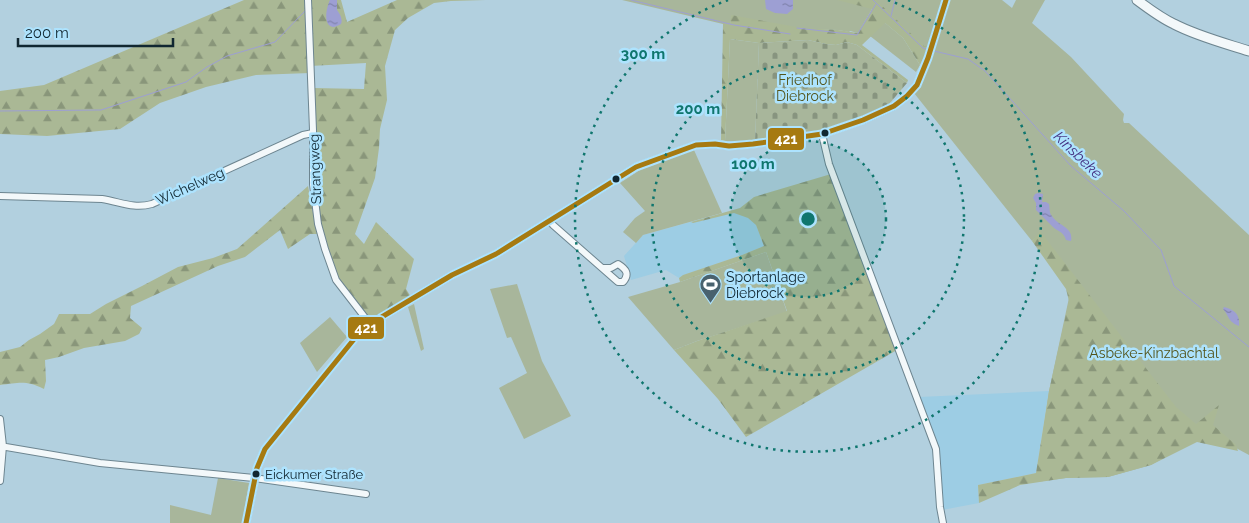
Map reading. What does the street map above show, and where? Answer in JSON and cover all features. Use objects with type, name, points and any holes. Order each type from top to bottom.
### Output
[{"type":"main road","points":[[1137,0],[1161,17],[1180,27],[1249,51]]},
{"type":"street","name":"Strangweg","points":[[308,0],[313,184],[318,224],[336,280],[370,324]]},
{"type":"street","points":[[246,523],[254,478],[259,460],[265,449],[355,338],[370,324],[452,275],[496,254],[636,167],[686,148],[704,144],[729,146],[753,144],[822,134],[882,112],[907,96],[917,85],[928,58],[946,0]]},
{"type":"street","name":"Wichelweg","points":[[0,196],[102,199],[138,207],[144,206],[303,135],[313,133]]},
{"type":"street","points":[[822,134],[830,164],[936,449],[943,523]]},
{"type":"street","points":[[550,221],[603,268]]},
{"type":"street","points":[[0,419],[2,446],[0,481]]},
{"type":"street","points":[[2,446],[100,463],[254,478],[366,494]]},
{"type":"shaded area","points":[[749,206],[764,246],[679,278],[666,270],[631,280],[624,256],[643,235]]},
{"type":"shaded area","points":[[1049,391],[1036,473],[978,485],[979,503],[942,510],[939,453],[919,397]]},
{"type":"green space","points":[[244,0],[341,0],[347,22],[397,0],[486,0],[434,3],[408,18],[395,30],[385,66],[387,100],[380,129],[375,178],[355,234],[364,244],[376,222],[414,259],[406,289],[411,297],[371,322],[337,277],[321,223],[315,184],[313,88],[364,89],[366,63],[310,66],[310,73],[256,75],[206,87],[160,103],[120,129],[47,136],[0,134],[0,91],[44,85]]},
{"type":"green space","points":[[622,0],[867,0],[872,9],[858,33],[838,30],[797,29],[731,20],[730,24],[723,24]]},
{"type":"green space","points":[[837,0],[876,0],[924,46],[929,47],[920,65],[903,38],[885,23],[862,45],[908,80],[907,83],[857,45],[847,42],[836,45],[808,40],[759,43],[730,39],[725,141],[721,140],[723,24],[730,24],[731,15],[802,28],[858,33],[872,9]]},
{"type":"green space","name":"Asbeke-Kinzbachtal","points":[[873,0],[1002,0],[1012,8],[1016,0],[1045,0],[1032,23],[1071,57],[1124,114],[1124,123],[1129,123],[1249,235],[1249,455],[1208,433],[1151,465],[1108,477],[1066,478],[1036,482],[1049,391],[1073,279],[1038,235],[1032,241],[914,93],[920,88],[933,51],[923,49]]},
{"type":"green space","points":[[884,22],[903,38],[920,65],[916,72],[870,36]]},
{"type":"green space","points":[[730,39],[759,43],[755,141],[725,141]]},
{"type":"green space","name":"Friedhof Diebrock","points":[[808,40],[826,44],[836,45],[847,42],[857,45],[907,83],[890,103],[879,111],[817,134],[755,141],[759,43]]},
{"type":"green space","points":[[694,150],[722,213],[643,235],[636,243],[623,232],[635,218],[645,211],[620,183],[640,170]]},
{"type":"green space","points":[[831,174],[897,350],[746,437],[718,399],[674,350],[787,311],[766,252],[680,282],[679,278],[683,275],[764,246],[756,225],[748,218],[734,213],[691,222],[740,208],[754,197]]},
{"type":"green space","points":[[308,186],[317,234],[310,234],[288,249],[280,230],[245,257],[218,266],[131,306],[130,318],[142,328],[139,334],[125,341],[84,348],[45,360],[46,381],[44,389],[27,383],[0,385],[0,352],[20,347],[54,324],[59,314],[90,314],[178,267],[213,258],[237,249]]},
{"type":"green space","points":[[1040,231],[1176,407],[1196,424],[1219,405],[1213,425],[1236,445],[1238,451],[1197,442],[1151,465],[1108,477],[1066,478],[1020,485],[979,503],[978,485],[1036,473],[1049,391],[1069,301],[1066,289],[1032,241]]},
{"type":"green space","name":"Sportanlage Diebrock","points":[[766,252],[787,312],[674,350],[628,297],[680,282]]},
{"type":"green space","points":[[517,284],[542,361],[571,416],[524,439],[499,388],[527,373],[511,337],[507,338],[490,289]]},
{"type":"green space","points":[[414,304],[424,349],[421,351],[408,307]]},
{"type":"green space","points":[[330,317],[347,337],[317,372],[300,343]]},
{"type":"green space","points":[[218,478],[249,483],[242,523],[170,523],[170,505],[211,515]]},
{"type":"water","points":[[330,0],[337,0],[337,10],[342,22],[334,27],[327,23],[326,19]]},
{"type":"water","points":[[765,0],[793,0],[793,9],[787,14],[775,13],[766,9]]},
{"type":"water","points":[[1038,193],[1043,194],[1042,202],[1049,204],[1050,214],[1068,230],[1071,241],[1066,240],[1062,233],[1036,210],[1036,203],[1033,198]]},
{"type":"water","points":[[1224,307],[1236,313],[1239,318],[1239,326],[1231,321],[1223,309]]},
{"type":"waterway","points":[[631,0],[734,25],[790,34]]},
{"type":"waterway","name":"Kinsbeke","points":[[873,0],[923,48],[928,50]]},
{"type":"waterway","points":[[891,16],[895,0]]},
{"type":"waterway","points":[[797,28],[857,35],[876,4]]},
{"type":"waterway","points":[[0,111],[101,110],[186,82],[227,56],[275,42],[305,11]]},
{"type":"waterway","name":"Kinsbeke","points":[[934,51],[968,59],[985,71],[1071,166],[1124,211],[1161,250],[1174,286],[1249,347]]},
{"type":"transit line","name":"421","points":[[246,523],[257,468],[265,449],[355,338],[370,324],[452,275],[496,254],[636,167],[696,145],[715,144],[729,146],[753,144],[822,134],[863,120],[894,106],[917,85],[928,58],[946,0]]},
{"type":"place","name":"Sportanlage Diebrock","points":[[710,304]]},
{"type":"place","name":"Eickumer Straße","points":[[256,474]]}]
